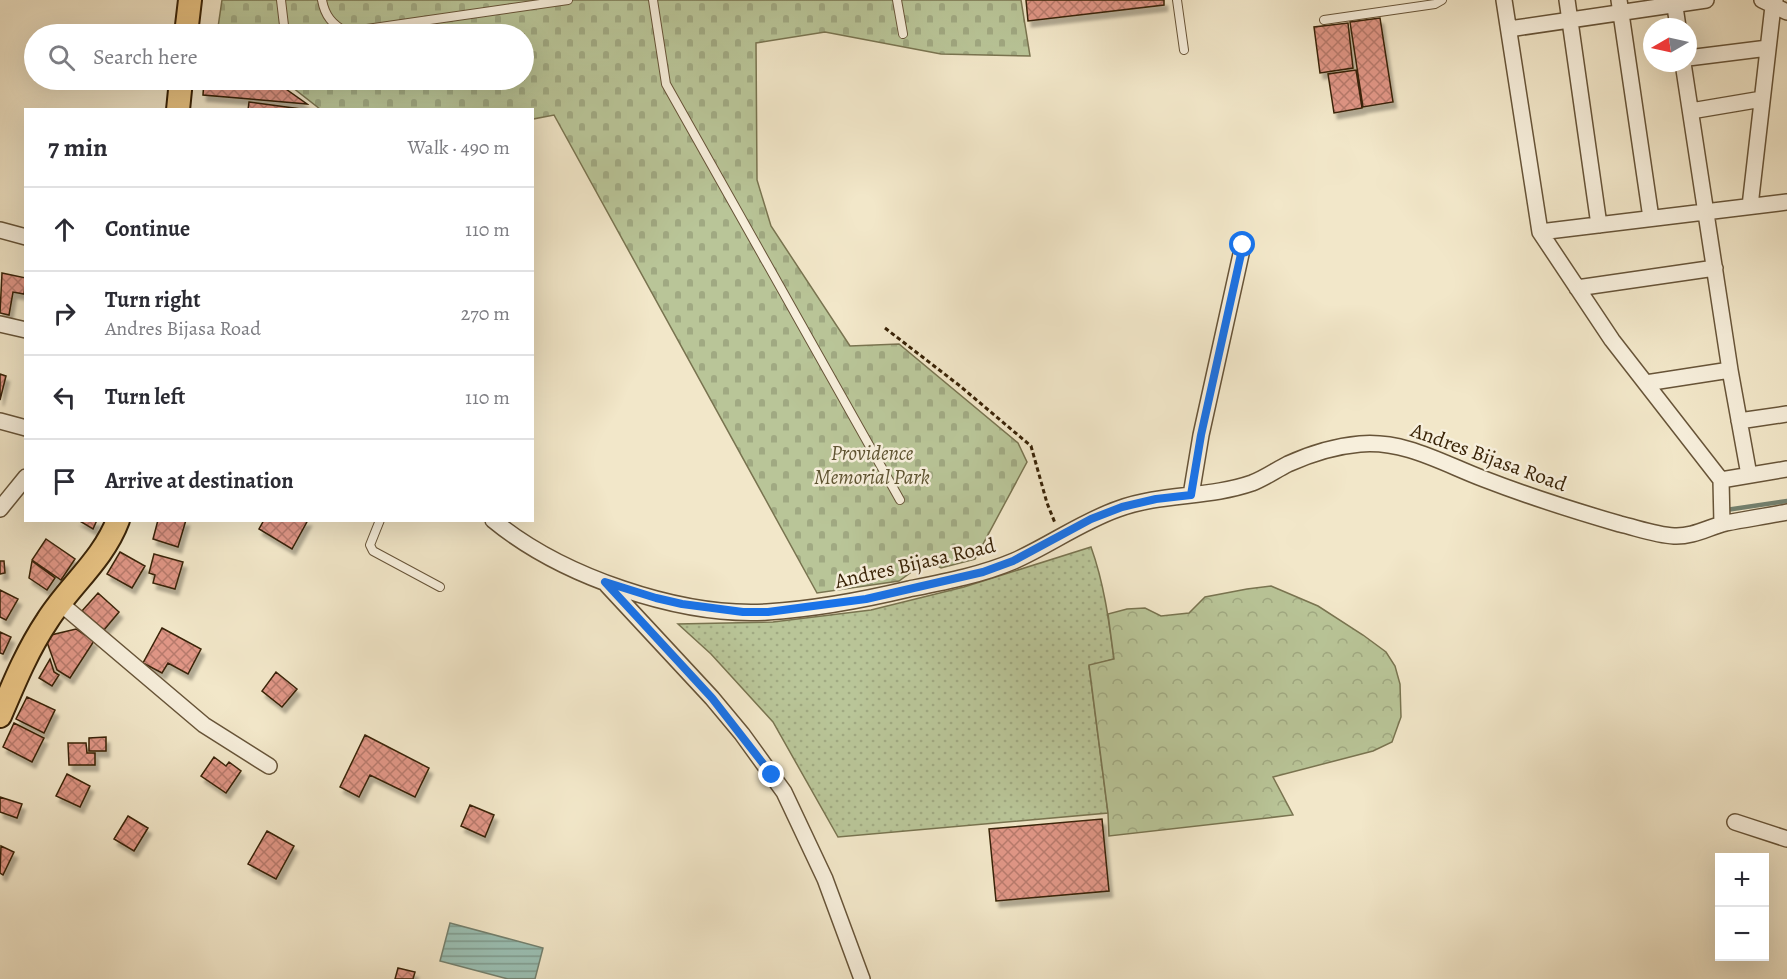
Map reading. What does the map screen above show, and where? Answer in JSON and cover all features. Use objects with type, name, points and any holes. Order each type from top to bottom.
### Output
[{"type":"main road","points":[[187,24],[190,0]]},
{"type":"main road","points":[[178,108],[180,90]]},
{"type":"main road","points":[[0,716],[26,655],[60,603],[99,556],[117,522]]},
{"type":"street","points":[[1504,0],[1540,232],[1612,340],[1721,480],[1722,524]]},
{"type":"street","points":[[1567,0],[1599,225]]},
{"type":"street","points":[[1509,29],[1570,21],[1621,7],[1706,0]]},
{"type":"street","points":[[1674,3],[1676,18]]},
{"type":"street","points":[[1750,206],[1774,4]]},
{"type":"street","points":[[1621,7],[1651,218]]},
{"type":"street","points":[[1697,57],[1768,48]]},
{"type":"street","points":[[1684,72],[1730,370],[1749,475]]},
{"type":"street","points":[[1691,111],[1762,99]]},
{"type":"street","points":[[1540,232],[1787,202]]},
{"type":"street","points":[[0,231],[24,237]]},
{"type":"street","points":[[1191,495],[1201,435],[1243,245]]},
{"type":"street","points":[[1577,288],[1715,268]]},
{"type":"street","points":[[0,324],[24,330]]},
{"type":"street","points":[[1646,383],[1730,370]]},
{"type":"street","points":[[1739,421],[1787,414]]},
{"type":"street","points":[[0,421],[24,427]]},
{"type":"street","name":"Andres Bijasa Road","points":[[496,522],[514,538],[546,557],[605,582],[682,604],[734,611],[768,612],[866,599],[983,572],[1013,561],[1091,519],[1122,507],[1156,499],[1226,490],[1254,482],[1291,463],[1320,452],[1360,444],[1393,444],[1495,483],[1589,515],[1674,536],[1699,533],[1722,524],[1787,512]]},
{"type":"street","points":[[1721,480],[1787,469]]},
{"type":"street","points":[[0,508],[24,479]]},
{"type":"street","points":[[605,582],[712,698],[742,734],[784,792],[825,879],[862,979]]},
{"type":"street","points":[[60,603],[204,725],[269,766]]},
{"type":"street","points":[[1735,822],[1787,839]]},
{"type":"lane","points":[[281,0],[284,24]]},
{"type":"lane","points":[[322,0],[324,10],[332,24]]},
{"type":"lane","points":[[401,24],[568,0]]},
{"type":"lane","points":[[652,0],[666,84],[900,500]]},
{"type":"lane","points":[[897,0],[903,34]]},
{"type":"lane","points":[[1178,0],[1184,50]]},
{"type":"lane","points":[[1324,20],[1435,4],[1442,0]]},
{"type":"lane","points":[[379,522],[370,545],[372,551],[440,587]]},
{"type":"path","points":[[885,328],[960,386],[1031,447],[1047,503],[1061,536]]},
{"type":"green space","name":"Providence Memorial Park","points":[[222,0],[1021,0],[1030,56],[941,54],[825,32],[756,43],[757,180],[771,226],[850,346],[899,344],[1018,443],[1027,462],[975,559],[941,568],[928,560],[899,581],[817,593],[554,115],[534,119],[534,108],[319,108],[296,90],[534,90],[534,24],[218,24]]},
{"type":"green space","points":[[1091,547],[1103,588],[1114,659],[1089,666],[1108,813],[838,837],[773,722],[711,654],[678,624],[773,622],[871,610],[964,587]]},
{"type":"green space","points":[[1271,586],[1318,606],[1386,652],[1395,666],[1400,684],[1401,717],[1392,742],[1373,751],[1273,777],[1293,815],[1109,836],[1089,665],[1114,659],[1108,614],[1127,609],[1145,608],[1161,616],[1189,613],[1205,597]]},
{"type":"water","points":[[450,923],[543,948],[535,979],[508,979],[440,961]]},
{"type":"building","points":[[1026,0],[1164,0],[1164,5],[1028,21]]},
{"type":"building","points":[[1380,18],[1393,102],[1363,107],[1350,22]]},
{"type":"building","points":[[1348,23],[1353,68],[1320,73],[1314,27]]},
{"type":"building","points":[[1356,70],[1362,108],[1334,113],[1328,74]]},
{"type":"building","points":[[203,90],[287,90],[307,104],[203,95]]},
{"type":"building","points":[[249,102],[294,108],[248,108]]},
{"type":"building","points":[[2,273],[24,278],[24,294],[13,292],[9,315],[0,313]]},
{"type":"building","points":[[0,374],[6,376],[0,400]]},
{"type":"building","points":[[81,522],[96,522],[93,529]]},
{"type":"building","points":[[157,522],[185,522],[178,547],[153,539]]},
{"type":"building","points":[[263,522],[307,522],[292,549],[259,529]]},
{"type":"building","points":[[46,539],[75,559],[61,580],[32,560]]},
{"type":"building","points":[[120,552],[145,566],[132,588],[107,574]]},
{"type":"building","points":[[154,554],[183,562],[175,589],[153,583],[155,575],[149,573]]},
{"type":"building","points":[[0,561],[4,561],[5,573],[0,574]]},
{"type":"building","points":[[32,561],[55,578],[47,590],[29,578]]},
{"type":"building","points":[[0,590],[18,599],[6,620],[0,617]]},
{"type":"building","points":[[98,593],[119,612],[104,630],[82,611]]},
{"type":"building","points":[[162,628],[201,649],[188,674],[168,663],[162,673],[143,663]]},
{"type":"building","points":[[76,629],[94,641],[70,678],[57,670],[47,642],[51,635]]},
{"type":"building","points":[[0,632],[11,637],[3,654],[0,653]]},
{"type":"building","points":[[50,659],[54,672],[59,675],[52,686],[39,678]]},
{"type":"building","points":[[276,672],[297,689],[282,707],[262,691]]},
{"type":"building","points":[[27,697],[55,710],[44,733],[16,719]]},
{"type":"building","points":[[14,723],[44,738],[32,762],[3,747]]},
{"type":"building","points":[[365,735],[429,768],[415,797],[370,775],[359,797],[340,787]]},
{"type":"building","points":[[106,737],[106,751],[89,751],[89,738]]},
{"type":"building","points":[[68,743],[86,743],[87,753],[95,753],[95,765],[69,765]]},
{"type":"building","points":[[214,757],[226,766],[229,762],[241,771],[226,793],[201,776]]},
{"type":"building","points":[[67,774],[90,786],[80,807],[56,796]]},
{"type":"building","points":[[0,797],[22,804],[17,818],[0,812]]},
{"type":"building","points":[[470,805],[494,815],[485,837],[461,826]]},
{"type":"building","points":[[128,816],[148,828],[134,851],[114,839]]},
{"type":"building","points":[[1102,819],[1109,891],[996,901],[989,829]]},
{"type":"building","points":[[267,831],[294,846],[276,879],[248,864]]},
{"type":"building","points":[[1,846],[14,852],[3,875],[0,873]]},
{"type":"building","points":[[398,968],[415,972],[413,979],[395,979]]},
{"type":"waterway","points":[[1726,510],[1787,501]]},
{"type":"route","points":[[772,775],[712,698],[605,582],[682,604],[743,612],[768,612],[866,599],[983,572],[1013,561],[1091,519],[1122,507],[1156,499],[1191,495],[1222,333],[1243,245]]}]
